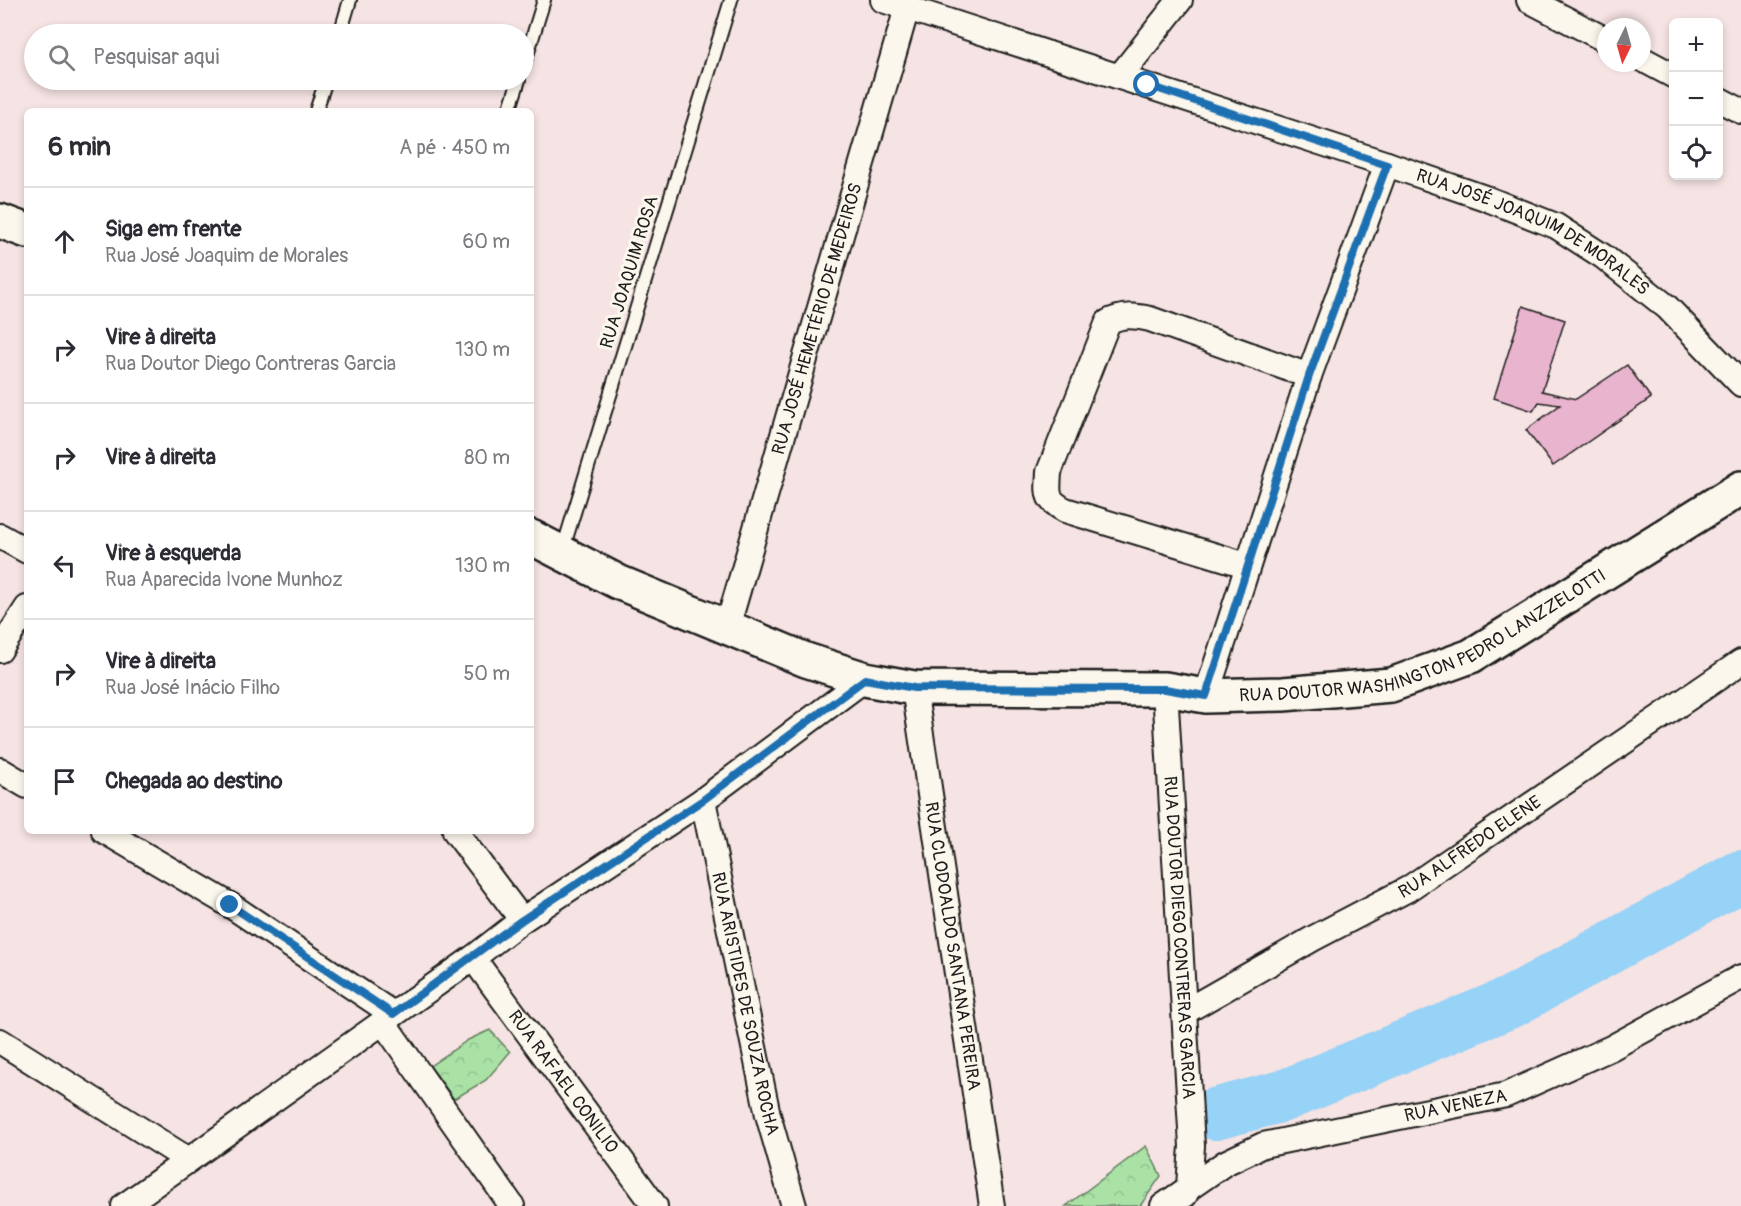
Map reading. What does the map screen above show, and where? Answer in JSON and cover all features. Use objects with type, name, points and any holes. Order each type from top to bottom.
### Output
[{"type":"main road","points":[[0,221],[24,230]]},
{"type":"main road","name":"RUA DOUTOR WASHINGTON PEDRO LANZZELOTTI","points":[[534,539],[561,555],[727,628],[806,660],[865,679],[914,688],[1165,689],[1206,696],[1283,694],[1391,685],[1471,656],[1741,488]]},
{"type":"street","name":"RUA JOSÉ JOAQUIM DE MORALES","points":[[883,0],[1387,165],[1485,198],[1556,226],[1604,257],[1667,307],[1741,384]]},
{"type":"street","points":[[1120,76],[1180,0]]},
{"type":"street","points":[[1528,0],[1597,35]]},
{"type":"street","name":"RUA JOSÉ HEMETÉRIO DE MEDEIROS","points":[[727,628],[907,8]]},
{"type":"street","points":[[1651,64],[1669,73]]},
{"type":"street","points":[[1723,101],[1741,111]]},
{"type":"street","points":[[1206,696],[1246,565],[1309,376],[1387,165]]},
{"type":"street","points":[[1246,565],[1065,510],[1051,502],[1048,492],[1049,472],[1108,322],[1118,317],[1129,315],[1150,319],[1309,376]]},
{"type":"street","points":[[0,536],[24,549]]},
{"type":"street","points":[[0,650],[24,613]]},
{"type":"street","name":"RUA ALFREDO ELENE","points":[[1186,1011],[1314,938],[1408,889],[1741,662]]},
{"type":"street","points":[[124,1206],[473,958],[522,920],[703,800],[865,679]]},
{"type":"street","name":"RUA CLODOALDO SANTANA PEREIRA","points":[[914,688],[992,1206]]},
{"type":"street","name":"RUA DOUTOR DIEGO CONTRERAS GARCIA","points":[[1165,689],[1175,874],[1186,1011],[1192,1146],[1185,1196]]},
{"type":"street","points":[[0,770],[24,784]]},
{"type":"street","name":"RUA ARISTIDES DE SOUZA ROCHA","points":[[703,800],[768,1115],[794,1206]]},
{"type":"street","points":[[109,834],[230,905],[388,1018],[512,1206]]},
{"type":"street","points":[[457,834],[522,920]]},
{"type":"street","name":"RUA RAFAEL CONILIO","points":[[473,958],[655,1206]]},
{"type":"street","name":"RUA VENEZA","points":[[1163,1206],[1185,1196],[1225,1162],[1263,1145],[1506,1095],[1611,1048],[1741,977]]},
{"type":"street","points":[[0,1041],[187,1160]]},
{"type":"lane","points":[[343,24],[350,0]]},
{"type":"lane","points":[[534,32],[544,0]]},
{"type":"lane","name":"RUA JOAQUIM ROSA","points":[[561,555],[731,0]]},
{"type":"lane","points":[[317,108],[323,90]]},
{"type":"lane","points":[[510,108],[516,90]]},
{"type":"green space","points":[[490,1030],[510,1052],[486,1080],[454,1099],[430,1066],[468,1040]]},
{"type":"green space","points":[[1146,1146],[1161,1176],[1140,1206],[1066,1206]]},
{"type":"building","points":[[1523,306],[1565,320],[1542,391],[1576,399],[1627,365],[1651,398],[1553,466],[1526,430],[1560,405],[1539,402],[1533,411],[1494,398]]},
{"type":"waterway","points":[[1215,1114],[1283,1096],[1511,1002],[1741,876]]},
{"type":"route","points":[[230,905],[393,1014],[473,958],[522,920],[703,800],[865,679],[914,688],[1165,689],[1206,696],[1246,565],[1309,376],[1387,165],[1147,85]]}]
